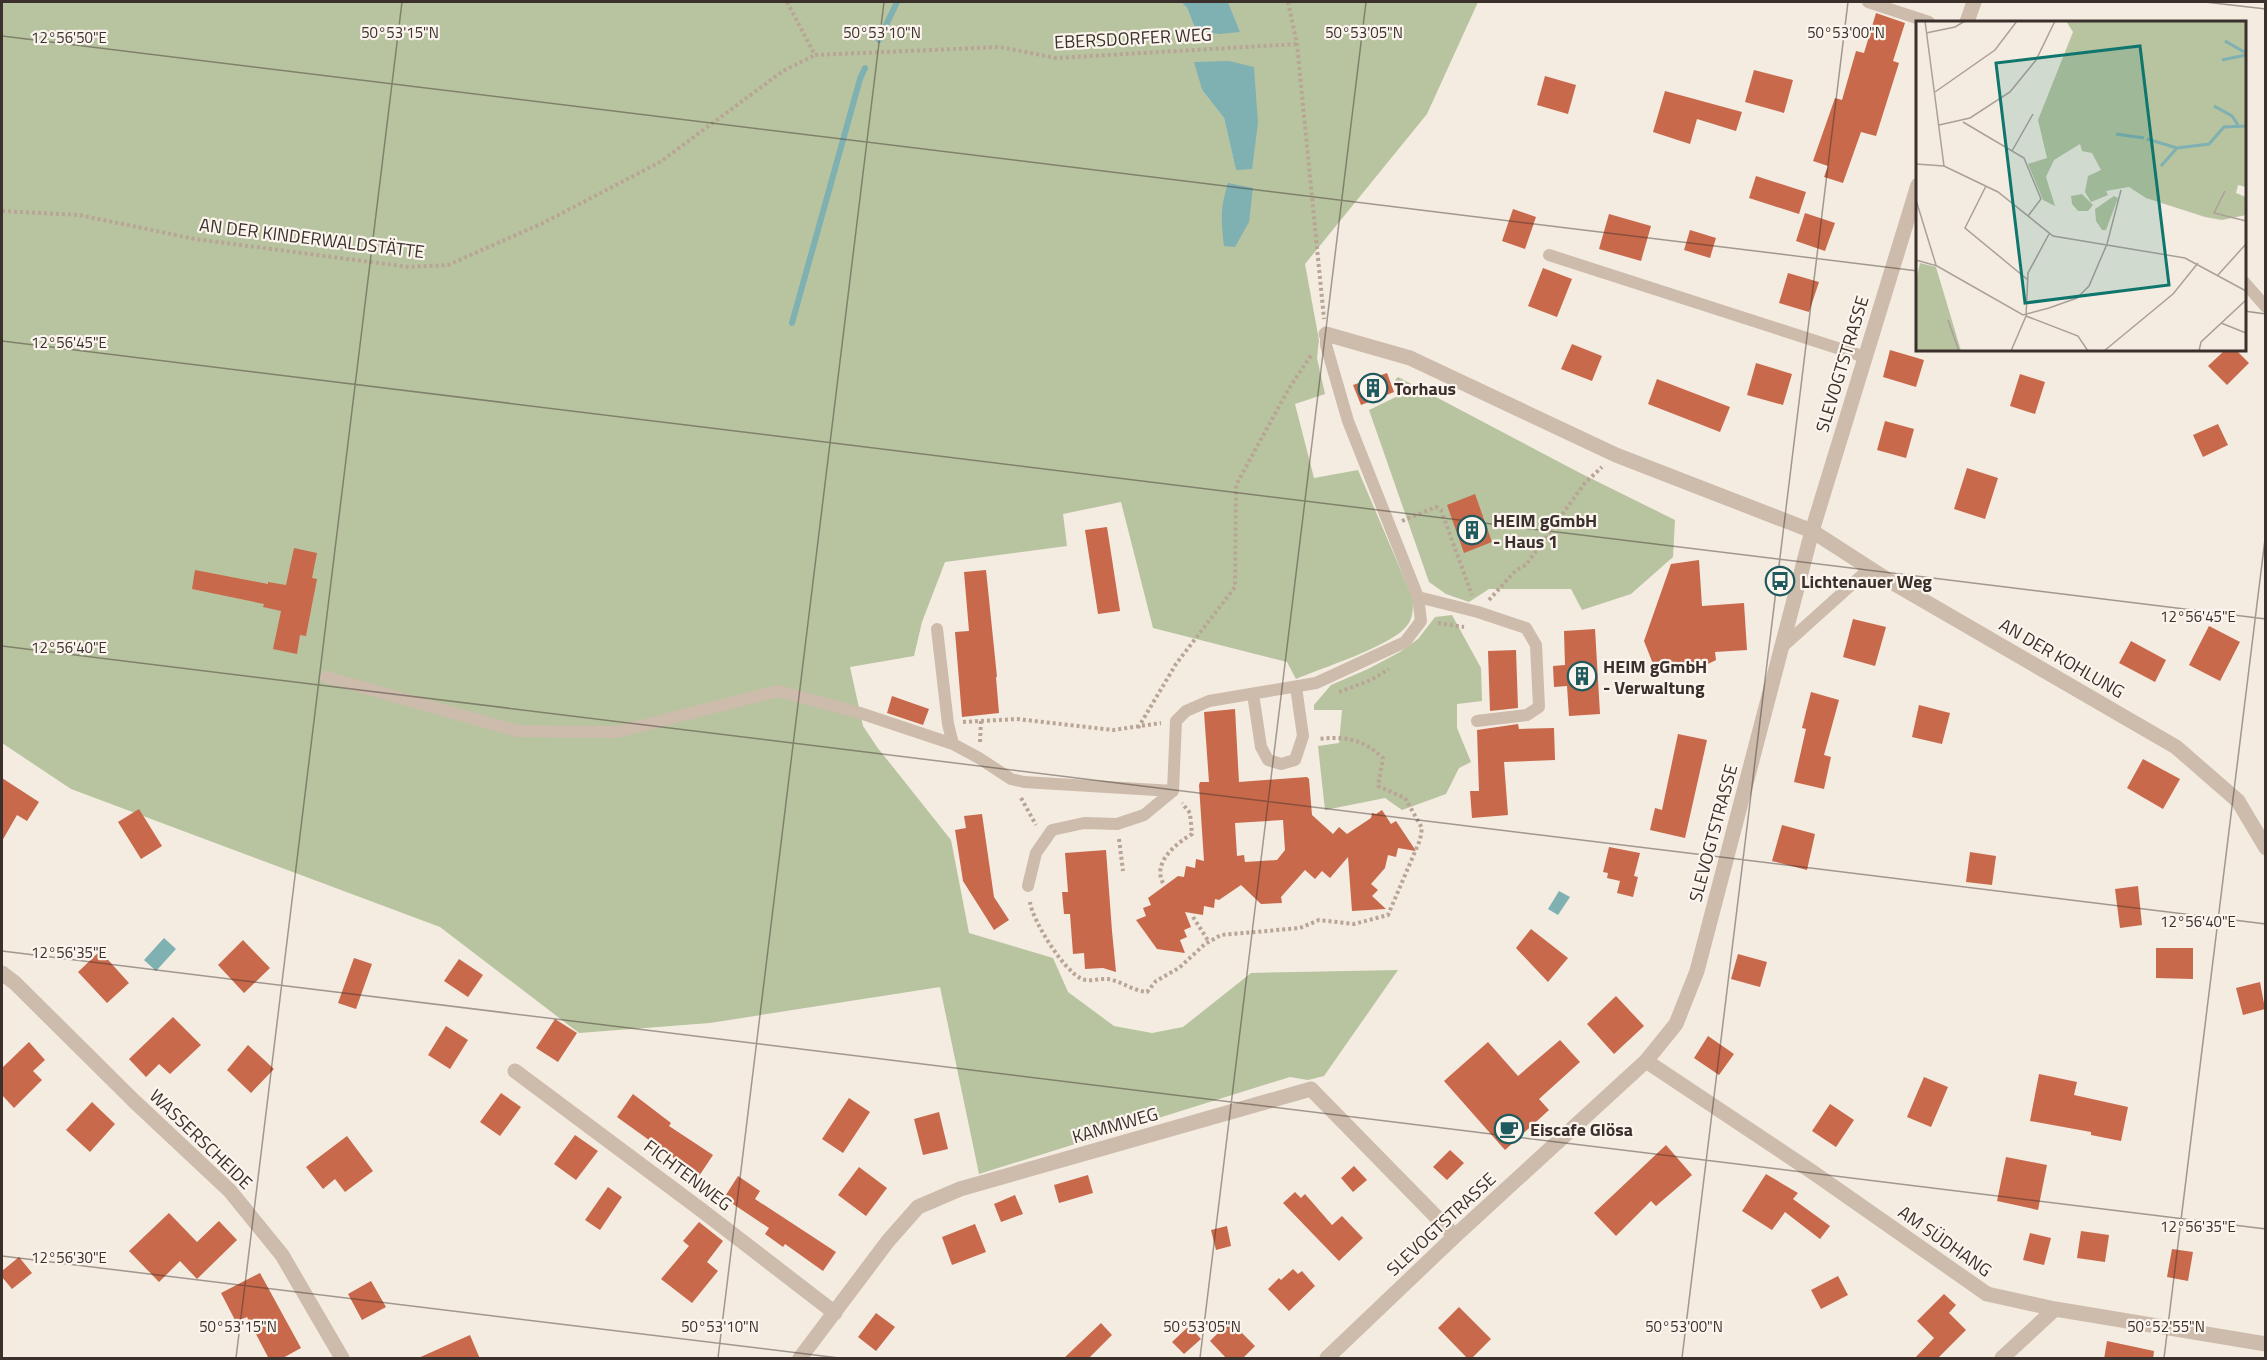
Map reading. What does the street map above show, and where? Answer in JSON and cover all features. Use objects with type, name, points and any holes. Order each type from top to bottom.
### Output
[{"type":"street","points":[[1967,21],[1974,2]]},
{"type":"street","name":"SLEVOGTSTRASSE","points":[[1327,1359],[1455,1236],[1646,1060],[1676,1024],[1697,971],[1812,531],[1916,188]]},
{"type":"street","points":[[1326,334],[1410,358],[1616,455],[1812,531]]},
{"type":"street","name":"AN DER KOHLUNG","points":[[1812,531],[1870,568],[2176,747],[2238,801],[2265,848]]},
{"type":"street","name":"WASSERSCHEIDE","points":[[2,973],[230,1191],[282,1255],[342,1359]]},
{"type":"street","name":"AM SÜDHANG","points":[[1646,1060],[1987,1294],[2055,1309],[2265,1344]]},
{"type":"street","name":"FICHTENWEG","points":[[514,1071],[835,1313]]},
{"type":"street","name":"KAMMWEG","points":[[800,1359],[888,1241],[918,1208],[960,1189],[1311,1089],[1455,1236]]},
{"type":"street","points":[[2002,1359],[2055,1309]]},
{"type":"lane","points":[[1868,2],[1926,21]]},
{"type":"lane","points":[[1549,255],[1865,357]]},
{"type":"lane","points":[[2246,284],[2265,308]]},
{"type":"lane","points":[[1028,886],[1036,853],[1052,830],[1084,823],[1117,824],[1144,815],[1173,791],[1176,720],[1186,711],[1209,701],[1316,683],[1405,642],[1421,621],[1418,597],[1347,421],[1326,345],[1326,334]]},
{"type":"lane","points":[[1780,649],[1870,568]]},
{"type":"lane","points":[[1418,597],[1481,608],[1526,628],[1536,645],[1539,707],[1527,715],[1477,721]]},
{"type":"lane","points":[[937,629],[948,724],[953,744]]},
{"type":"lane","points":[[326,677],[517,731],[617,732],[778,691],[860,713],[953,744],[1011,778],[1024,782],[1173,791]]},
{"type":"lane","points":[[1253,694],[1261,747],[1268,760],[1281,764],[1295,760],[1302,740],[1296,687]]},
{"type":"path","points":[[786,2],[815,55]]},
{"type":"path","points":[[1138,728],[1176,664],[1235,587],[1236,485],[1288,390],[1326,334],[1297,44],[1288,2]]},
{"type":"path","name":"EBERSDORFER WEG","points":[[815,55],[1000,47],[1056,58],[1297,44]]},
{"type":"path","name":"AN DER KINDERWALDSTÄTTE","points":[[2,211],[79,214],[195,239],[409,267],[448,265],[543,223],[660,162],[783,71],[815,55]]},
{"type":"path","points":[[1397,523],[1436,507],[1442,510],[1473,596],[1481,608],[1516,570],[1526,565],[1584,484],[1616,455]]},
{"type":"path","points":[[948,724],[1017,719],[1113,730],[1138,728],[1176,720]]},
{"type":"path","points":[[1028,886],[1032,912],[1071,971],[1081,979],[1096,981],[1108,979],[1138,991],[1147,992],[1156,981],[1179,968],[1209,942],[1221,935],[1300,928],[1319,920],[1354,924],[1388,915],[1420,840],[1422,828],[1406,798],[1378,786],[1383,758],[1370,745],[1340,736],[1302,740]]},
{"type":"path","points":[[1011,778],[1044,840]]},
{"type":"path","points":[[1163,883],[1159,875],[1160,869],[1173,846],[1192,834],[1190,813],[1173,791]]},
{"type":"path","points":[[1117,824],[1123,871]]},
{"type":"path","points":[[1193,917],[1209,942]]},
{"type":"green space","points":[[2,2],[1181,2],[1187,8],[1196,31],[1239,31],[1228,2],[1478,2],[1427,114],[1305,264],[1319,340],[1317,358],[1325,394],[1295,404],[1314,478],[1358,470],[1413,599],[1412,615],[1407,626],[1384,643],[1296,679],[1287,662],[1153,628],[1121,502],[1063,514],[1067,546],[945,562],[922,622],[914,656],[850,667],[863,726],[951,840],[969,933],[1053,958],[1068,992],[1114,1026],[1152,1033],[1183,1027],[1251,973],[1398,970],[1324,1076],[1308,1080],[1290,1077],[979,1174],[940,987],[710,1023],[579,1033],[440,927],[71,789],[2,743]],"holes":[[[1195,62],[1252,169],[1236,169],[1224,118],[1202,90]]]},
{"type":"green space","points":[[1398,377],[1580,473],[1675,520],[1673,557],[1631,594],[1582,610],[1571,589],[1489,589],[1469,602],[1446,594],[1429,582],[1369,410],[1400,395],[1395,380]]},
{"type":"green space","points":[[1452,615],[1481,668],[1482,701],[1457,704],[1457,728],[1471,762],[1459,768],[1446,794],[1402,810],[1385,798],[1325,810],[1318,746],[1339,743],[1342,710],[1314,710],[1314,705],[1331,685],[1368,669],[1400,652],[1418,639],[1435,617]]},
{"type":"water","points":[[1181,2],[1228,2],[1240,32],[1219,34],[1196,31],[1187,8]]},
{"type":"water","points":[[1229,61],[1254,67],[1258,123],[1252,169],[1236,170],[1224,118],[1202,90],[1194,62]]},
{"type":"water","points":[[1228,183],[1253,188],[1249,222],[1235,247],[1224,246],[1222,228],[1222,214]]},
{"type":"water","points":[[1559,891],[1570,897],[1558,915],[1548,909]]},
{"type":"water","points":[[164,938],[176,949],[156,971],[144,960]]},
{"type":"building","points":[[1876,13],[1905,23],[1893,61],[1899,63],[1876,136],[1861,132],[1843,183],[1824,177],[1828,166],[1813,161],[1835,98],[1842,100],[1856,51],[1864,53]]},
{"type":"building","points":[[1754,70],[1793,80],[1784,113],[1745,102]]},
{"type":"building","points":[[1545,76],[1576,85],[1568,114],[1537,105]]},
{"type":"building","points":[[1665,91],[1742,112],[1736,131],[1697,119],[1690,144],[1653,132]]},
{"type":"building","points":[[1756,176],[1806,192],[1799,214],[1749,198]]},
{"type":"building","points":[[1513,209],[1536,217],[1525,249],[1502,241]]},
{"type":"building","points":[[1805,213],[1835,223],[1825,251],[1796,241]]},
{"type":"building","points":[[1609,214],[1651,226],[1641,261],[1599,249]]},
{"type":"building","points":[[1690,230],[1716,238],[1710,258],[1684,250]]},
{"type":"building","points":[[1543,268],[1572,279],[1557,317],[1528,306]]},
{"type":"building","points":[[1788,273],[1819,282],[1809,312],[1779,303]]},
{"type":"building","points":[[1572,344],[1602,356],[1592,381],[1561,369]]},
{"type":"building","points":[[1890,350],[1924,360],[1916,387],[1883,377]]},
{"type":"building","points":[[2224,351],[2237,351],[2249,363],[2227,385],[2208,366]]},
{"type":"building","points":[[1756,363],[1792,374],[1783,405],[1747,395]]},
{"type":"building","name":"Torhaus","points":[[1387,373],[1394,392],[1361,405],[1353,385]]},
{"type":"building","points":[[2020,374],[2045,382],[2035,414],[2010,406]]},
{"type":"building","points":[[1657,379],[1730,407],[1720,432],[1648,404]]},
{"type":"building","points":[[1885,421],[1914,429],[1906,458],[1877,450]]},
{"type":"building","points":[[2218,424],[2228,445],[2203,457],[2193,435]]},
{"type":"building","points":[[1967,468],[1998,478],[1985,519],[1954,509]]},
{"type":"building","name":"HEIM gGmbH - Haus 1","points":[[1475,494],[1492,542],[1464,553],[1447,505]]},
{"type":"building","points":[[1107,527],[1120,611],[1098,614],[1085,530]]},
{"type":"building","points":[[294,548],[317,553],[312,578],[317,579],[306,636],[300,635],[297,654],[273,649],[281,611],[263,607],[264,604],[192,589],[195,570],[268,584],[268,582],[286,585]]},
{"type":"building","points":[[1699,560],[1702,606],[1744,603],[1747,650],[1715,652],[1716,660],[1692,672],[1657,674],[1644,641],[1671,564]]},
{"type":"building","points":[[986,570],[999,713],[962,717],[955,632],[969,631],[964,572]]},
{"type":"building","points":[[1853,619],[1886,627],[1875,666],[1843,657]]},
{"type":"building","points":[[2209,626],[2240,642],[2220,681],[2189,665]]},
{"type":"building","name":"HEIM gGmbH - Verwaltung","points":[[1595,629],[1600,714],[1569,716],[1567,686],[1554,687],[1553,666],[1565,665],[1564,631]]},
{"type":"building","points":[[2131,641],[2166,660],[2155,682],[2119,663]]},
{"type":"building","points":[[1516,650],[1518,708],[1490,711],[1488,651]]},
{"type":"building","points":[[1811,692],[1839,700],[1824,755],[1831,757],[1824,789],[1794,782],[1806,729],[1802,728]]},
{"type":"building","points":[[892,696],[929,709],[923,725],[887,713]]},
{"type":"building","points":[[1919,705],[1950,713],[1942,744],[1912,737]]},
{"type":"building","points":[[1235,709],[1239,782],[1307,777],[1312,815],[1333,834],[1339,827],[1347,834],[1371,818],[1372,813],[1376,814],[1382,810],[1391,824],[1396,821],[1416,851],[1398,848],[1396,857],[1388,855],[1385,868],[1371,884],[1378,890],[1372,896],[1386,909],[1352,911],[1348,857],[1330,878],[1322,871],[1315,879],[1305,870],[1281,897],[1282,903],[1261,904],[1241,885],[1219,900],[1215,899],[1214,908],[1204,906],[1203,915],[1185,912],[1191,927],[1184,930],[1187,937],[1180,940],[1185,953],[1157,949],[1136,920],[1146,916],[1143,908],[1151,905],[1148,898],[1178,876],[1184,877],[1186,866],[1195,868],[1196,859],[1204,861],[1199,785],[1200,782],[1209,782],[1204,712]],"holes":[[[1283,820],[1285,850],[1277,860],[1245,862],[1244,855],[1237,856],[1235,823]]]},
{"type":"building","points":[[1518,724],[1519,729],[1554,728],[1555,760],[1504,762],[1508,815],[1472,818],[1470,791],[1479,791],[1477,730]]},
{"type":"building","points":[[1678,734],[1707,740],[1685,838],[1650,830],[1655,808],[1662,810]]},
{"type":"building","points":[[2143,759],[2180,779],[2163,809],[2127,788]]},
{"type":"building","points":[[2,778],[39,802],[27,821],[17,815],[2,841]]},
{"type":"building","points":[[139,809],[162,846],[141,859],[118,822]]},
{"type":"building","points":[[982,814],[994,897],[1009,920],[994,930],[963,881],[955,830],[966,828],[964,816]]},
{"type":"building","points":[[1782,825],[1815,834],[1807,870],[1772,861]]},
{"type":"building","points":[[1609,847],[1640,853],[1634,876],[1638,877],[1633,897],[1617,893],[1620,881],[1607,878],[1608,873],[1603,872]]},
{"type":"building","points":[[1106,850],[1116,972],[1103,968],[1085,969],[1084,953],[1073,954],[1070,914],[1064,914],[1062,892],[1068,892],[1065,853]]},
{"type":"building","points":[[1970,852],[1996,856],[1992,885],[1966,882]]},
{"type":"building","points":[[2138,886],[2142,925],[2120,928],[2115,889]]},
{"type":"building","points":[[1531,929],[1568,958],[1548,982],[1516,948]]},
{"type":"building","points":[[243,940],[270,968],[244,993],[218,965]]},
{"type":"building","points":[[2156,948],[2193,948],[2193,979],[2156,978]]},
{"type":"building","points":[[100,951],[129,983],[107,1003],[78,972]]},
{"type":"building","points":[[1738,954],[1767,962],[1760,987],[1731,979]]},
{"type":"building","points":[[354,958],[372,964],[356,1009],[338,1003]]},
{"type":"building","points":[[459,959],[483,975],[468,997],[444,981]]},
{"type":"building","points":[[2260,982],[2265,1009],[2243,1015],[2236,988]]},
{"type":"building","points":[[1616,996],[1644,1026],[1614,1054],[1587,1024]]},
{"type":"building","points":[[173,1017],[201,1045],[170,1074],[159,1064],[146,1077],[129,1059]]},
{"type":"building","points":[[555,1019],[577,1033],[558,1062],[536,1048]]},
{"type":"building","points":[[446,1026],[468,1040],[450,1069],[428,1055]]},
{"type":"building","points":[[1708,1036],[1734,1054],[1719,1075],[1694,1058]]},
{"type":"building","points":[[1560,1040],[1580,1062],[1539,1099],[1549,1110],[1505,1150],[1444,1081],[1488,1042],[1518,1076]]},
{"type":"building","points":[[29,1042],[45,1060],[33,1071],[42,1080],[14,1108],[2,1095],[2,1068]]},
{"type":"building","points":[[248,1045],[274,1069],[251,1093],[227,1070]]},
{"type":"building","points":[[2039,1074],[2077,1082],[2074,1095],[2128,1107],[2121,1141],[2091,1135],[2091,1132],[2030,1121]]},
{"type":"building","points":[[1924,1077],[1948,1087],[1931,1127],[1907,1117]]},
{"type":"building","points":[[501,1093],[521,1107],[500,1136],[480,1122]]},
{"type":"building","points":[[633,1094],[671,1123],[669,1126],[713,1155],[699,1176],[617,1117]]},
{"type":"building","points":[[849,1098],[870,1112],[843,1153],[822,1139]]},
{"type":"building","points":[[92,1102],[115,1124],[90,1152],[66,1130]]},
{"type":"building","points":[[1830,1104],[1854,1120],[1836,1147],[1812,1131]]},
{"type":"building","points":[[939,1112],[948,1149],[923,1155],[914,1119]]},
{"type":"building","points":[[575,1135],[598,1151],[576,1180],[554,1164]]},
{"type":"building","points":[[347,1136],[373,1171],[345,1192],[335,1179],[323,1189],[306,1167]]},
{"type":"building","points":[[1666,1145],[1692,1175],[1656,1206],[1651,1201],[1616,1236],[1594,1213]]},
{"type":"building","points":[[1450,1150],[1464,1163],[1447,1180],[1433,1167]]},
{"type":"building","points":[[2006,1157],[2047,1165],[2038,1210],[1997,1201]]},
{"type":"building","points":[[1354,1166],[1367,1180],[1353,1192],[1341,1178]]},
{"type":"building","points":[[859,1167],[887,1188],[866,1216],[838,1195]]},
{"type":"building","points":[[1766,1174],[1798,1193],[1793,1199],[1830,1226],[1820,1239],[1785,1212],[1772,1230],[1742,1211]]},
{"type":"building","points":[[1088,1175],[1093,1193],[1059,1203],[1054,1185]]},
{"type":"building","points":[[738,1176],[760,1191],[755,1199],[836,1252],[823,1271],[785,1244],[783,1247],[765,1234],[769,1228],[724,1198]]},
{"type":"building","points":[[608,1187],[622,1197],[600,1230],[585,1220]]},
{"type":"building","points":[[1295,1192],[1301,1198],[1305,1194],[1332,1225],[1342,1216],[1363,1238],[1339,1261],[1283,1203]]},
{"type":"building","points":[[1015,1195],[1023,1214],[1001,1222],[994,1204]]},
{"type":"building","points":[[169,1213],[197,1242],[219,1221],[237,1240],[197,1279],[180,1261],[159,1282],[129,1251]]},
{"type":"building","points":[[699,1222],[723,1241],[707,1262],[718,1271],[692,1303],[661,1279],[689,1246],[683,1241]]},
{"type":"building","points":[[975,1224],[986,1252],[952,1265],[942,1237]]},
{"type":"building","points":[[1227,1226],[1231,1246],[1216,1250],[1211,1230]]},
{"type":"building","points":[[2081,1231],[2109,1235],[2105,1262],[2077,1258]]},
{"type":"building","points":[[2030,1233],[2051,1238],[2044,1265],[2023,1260]]},
{"type":"building","points":[[2172,1249],[2193,1252],[2188,1281],[2167,1277]]},
{"type":"building","points":[[19,1257],[32,1273],[12,1289],[2,1277],[2,1271]]},
{"type":"building","points":[[1293,1269],[1298,1274],[1302,1271],[1315,1286],[1289,1311],[1268,1289]]},
{"type":"building","points":[[260,1273],[301,1348],[281,1359],[269,1359],[247,1317],[236,1322],[221,1293]]},
{"type":"building","points":[[1838,1276],[1848,1295],[1821,1309],[1811,1290]]},
{"type":"building","points":[[371,1281],[386,1307],[362,1320],[348,1294]]},
{"type":"building","points":[[1944,1294],[1956,1305],[1949,1313],[1966,1330],[1937,1359],[1914,1359],[1934,1338],[1917,1321]]},
{"type":"building","points":[[1459,1307],[1491,1339],[1471,1359],[1468,1359],[1438,1328]]},
{"type":"building","points":[[876,1313],[895,1327],[876,1351],[858,1337]]},
{"type":"building","points":[[1230,1321],[1255,1346],[1242,1359],[1227,1359],[1210,1341]]},
{"type":"building","points":[[1101,1323],[1112,1335],[1088,1359],[1063,1359]]},
{"type":"building","points":[[1189,1326],[1201,1339],[1184,1354],[1172,1342]]},
{"type":"building","points":[[470,1335],[480,1359],[416,1359]]},
{"type":"building","points":[[2107,1341],[2154,1351],[2153,1359],[2104,1359]]},
{"type":"waterway","points":[[879,40],[897,2]]},
{"type":"waterway","points":[[792,323],[865,68]]},
{"type":"place","name":"Torhaus","points":[[1373,388]]},
{"type":"place","name":"HEIM gGmbH - Haus 1","points":[[1472,530]]},
{"type":"place","name":"Lichtenauer Weg","points":[[1780,581]]},
{"type":"place","name":"HEIM gGmbH - Verwaltung","points":[[1582,676]]},
{"type":"place","name":"Eiscafe Glösa","points":[[1509,1129]]}]
